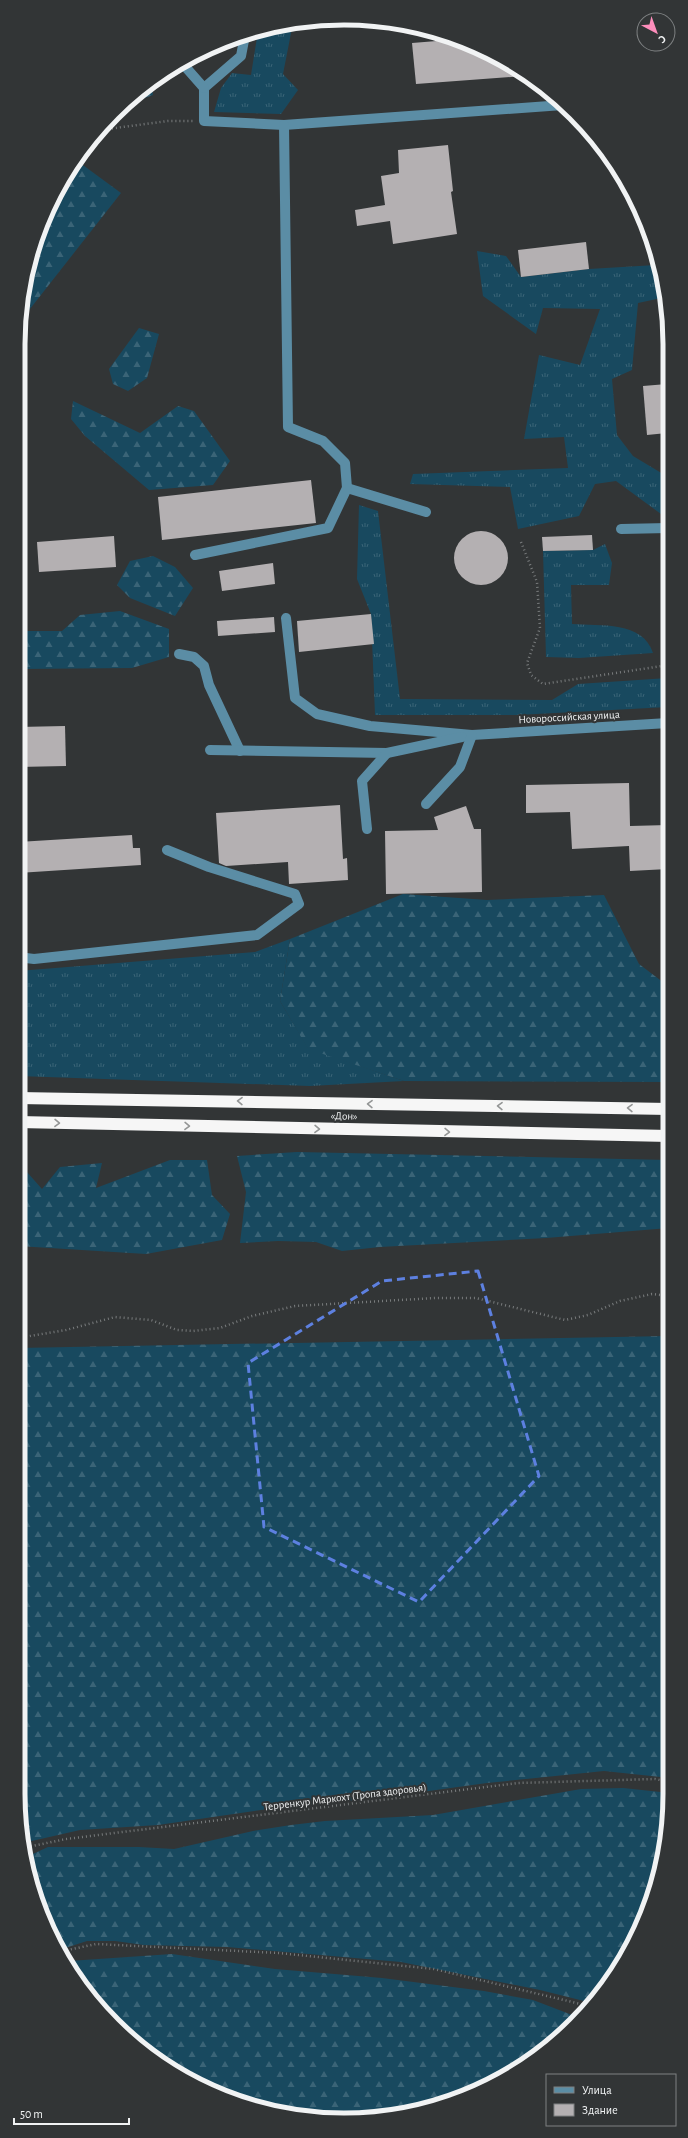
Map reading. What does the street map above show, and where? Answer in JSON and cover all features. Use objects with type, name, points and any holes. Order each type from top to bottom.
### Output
[{"type":"highway","name":"«Дон»","points":[[25,1098],[663,1109]]},
{"type":"highway","name":"«Дон»","points":[[25,1122],[663,1136]]},
{"type":"street","points":[[204,88],[242,56],[244,41]]},
{"type":"street","points":[[186,67],[204,88],[204,121],[284,125],[556,106]]},
{"type":"street","points":[[195,555],[328,528],[348,488],[345,463],[323,441],[288,427],[284,125]]},
{"type":"street","points":[[348,488],[426,512]]},
{"type":"street","points":[[621,529],[663,528]]},
{"type":"street","points":[[286,618],[295,698],[317,714],[370,726],[472,735]]},
{"type":"street","points":[[179,654],[194,657],[204,666],[209,684],[240,751]]},
{"type":"street","name":"Новороссийская улица","points":[[472,735],[663,723]]},
{"type":"street","points":[[210,750],[387,753],[472,735]]},
{"type":"street","points":[[426,804],[460,767],[472,735]]},
{"type":"street","points":[[367,829],[362,781],[387,753]]},
{"type":"street","points":[[25,958],[34,959],[257,936],[299,904],[295,894],[209,867],[167,850]]},
{"type":"path","points":[[108,129],[168,121],[204,121]]},
{"type":"path","points":[[521,542],[537,582],[540,628],[527,662],[531,675],[543,684],[663,665]]},
{"type":"path","points":[[25,1337],[66,1330],[115,1317],[151,1320],[177,1330],[193,1331],[220,1328],[252,1316],[295,1306],[435,1298],[476,1298],[565,1320],[588,1315],[620,1301],[652,1294],[663,1295]]},
{"type":"path","name":"Терренкур Маркохт (Тропа здоровья)","points":[[30,1847],[66,1839],[518,1783],[655,1779],[663,1781]]},
{"type":"path","points":[[67,1951],[96,1944],[279,1953],[434,1969],[584,2004]]},
{"type":"highlighted area","points":[[478,1271],[539,1476],[419,1602],[264,1527],[248,1363],[382,1281]]},
{"type":"green space","points":[[292,30],[283,74],[298,90],[281,114],[214,112],[221,88],[232,73],[251,75],[257,37]]},
{"type":"green space","points":[[152,90],[153,95],[138,101]]},
{"type":"green space","points":[[81,164],[121,193],[27,313],[31,282],[42,241],[58,203]]},
{"type":"green space","points":[[477,251],[506,256],[521,277],[589,269],[653,265],[659,298],[638,303],[632,370],[612,379],[617,435],[633,456],[663,474],[663,514],[616,481],[595,484],[579,516],[518,529],[510,487],[410,484],[413,474],[568,468],[564,437],[524,439],[539,355],[580,365],[600,309],[543,308],[536,334],[483,296]]},
{"type":"green space","points":[[139,328],[159,334],[147,378],[128,391],[113,384],[109,369]]},
{"type":"green space","points":[[73,401],[140,433],[178,406],[194,411],[230,461],[213,485],[149,490],[85,436],[71,419]]},
{"type":"green space","points":[[359,505],[378,511],[400,699],[552,700],[578,684],[663,678],[663,707],[517,715],[375,715],[371,614],[357,579]]},
{"type":"green space","points":[[605,544],[612,563],[609,585],[571,585],[572,624],[619,627],[630,630],[640,635],[648,643],[653,653],[579,658],[546,657],[543,551],[593,550]]},
{"type":"green space","points":[[153,556],[175,567],[193,588],[175,616],[130,598],[117,585],[130,561]]},
{"type":"green space","points":[[120,611],[169,629],[169,657],[132,668],[25,669],[25,631],[62,631],[80,615]]},
{"type":"green space","points":[[403,894],[487,900],[604,895],[639,964],[663,982],[663,1082],[404,1081],[308,1049],[280,1001],[290,939]]},
{"type":"green space","points":[[290,939],[280,1001],[308,1048],[404,1081],[310,1086],[25,1076],[25,970],[255,952]]},
{"type":"green space","points":[[297,1152],[663,1160],[663,1228],[546,1238],[380,1247],[342,1251],[316,1242],[278,1241],[240,1243],[246,1192],[237,1156]]},
{"type":"green space","points":[[170,1160],[207,1160],[212,1195],[230,1214],[222,1240],[146,1254],[25,1246],[25,1170],[42,1189],[60,1167],[102,1163],[96,1188]]},
{"type":"green space","points":[[663,1336],[663,1777],[604,1771],[487,1783],[385,1797],[268,1809],[158,1825],[80,1830],[29,1842],[25,1794],[25,1348]]},
{"type":"green space","points":[[623,1788],[663,1792],[657,1856],[646,1897],[639,1916],[620,1954],[586,2002],[540,1990],[401,1962],[227,1947],[144,1945],[115,1941],[87,1941],[65,1948],[49,1916],[42,1897],[31,1855],[48,1847],[139,1847],[174,1849],[253,1831],[291,1825],[325,1821],[433,1815],[581,1789]]},
{"type":"green space","points":[[172,1954],[275,1969],[382,1978],[484,1991],[533,2000],[574,2016],[538,2047],[504,2070],[466,2089],[447,2096],[406,2107],[386,2110],[344,2113],[302,2110],[261,2102],[222,2089],[184,2070],[167,2059],[118,2020],[91,1988],[72,1961]]},
{"type":"building","points":[[442,41],[447,42],[485,58],[517,77],[416,84],[412,43]]},
{"type":"building","points":[[448,145],[453,191],[451,192],[457,234],[393,244],[390,221],[357,226],[355,210],[385,205],[381,176],[399,173],[398,150]]},
{"type":"building","points":[[586,242],[589,269],[521,277],[518,250]]},
{"type":"building","points":[[663,384],[663,433],[647,435],[643,386]]},
{"type":"building","points":[[311,480],[316,523],[162,540],[158,497]]},
{"type":"building","points":[[476,531],[486,531],[496,535],[504,543],[508,553],[508,563],[504,573],[496,581],[486,585],[476,585],[466,581],[458,573],[454,563],[454,553],[458,543],[466,535]]},
{"type":"building","points":[[592,535],[593,550],[543,551],[542,537]]},
{"type":"building","points":[[114,536],[116,567],[39,572],[37,542]]},
{"type":"building","points":[[273,563],[275,584],[222,591],[219,571]]},
{"type":"building","points":[[371,614],[374,644],[299,652],[297,621]]},
{"type":"building","points":[[274,617],[275,632],[218,636],[217,621]]},
{"type":"building","points":[[65,726],[66,766],[25,767],[25,727]]},
{"type":"building","points":[[629,783],[630,826],[663,825],[663,869],[630,871],[629,846],[572,849],[570,812],[526,813],[526,785]]},
{"type":"building","points":[[340,805],[343,859],[347,858],[348,880],[289,884],[288,862],[226,866],[219,863],[216,813]]},
{"type":"building","points":[[466,806],[474,829],[481,829],[482,892],[386,894],[385,831],[438,830],[434,817]]},
{"type":"building","points":[[132,835],[133,848],[140,848],[141,865],[25,873],[25,842]]}]
